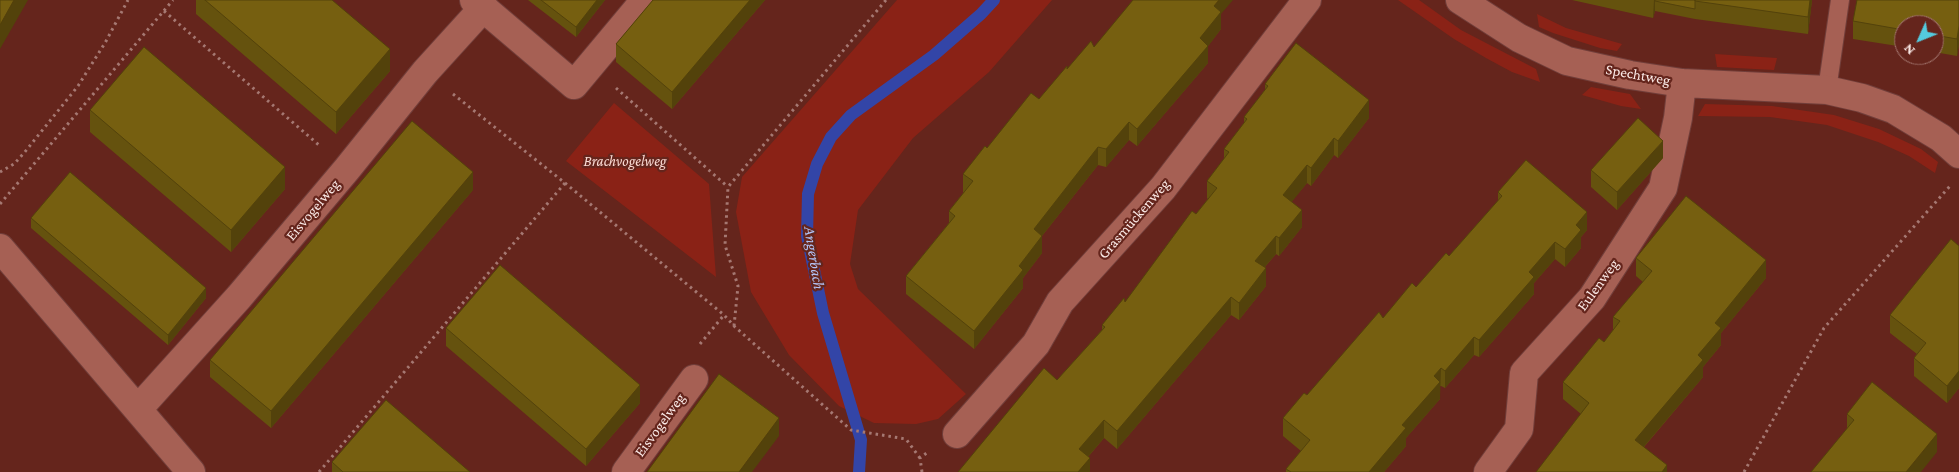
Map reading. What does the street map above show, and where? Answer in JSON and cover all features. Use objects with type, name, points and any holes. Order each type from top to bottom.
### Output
[{"type":"street","points":[[479,4],[574,85],[645,0]]},
{"type":"street","name":"Grasmückenweg","points":[[957,434],[1036,344],[1060,302],[1162,188],[1307,0]]},
{"type":"street","name":"Spechtweg","points":[[1464,1],[1519,38],[1567,62],[1630,75],[1682,82],[1827,90],[1862,98],[1893,109],[1941,138],[1959,154]]},
{"type":"street","name":"Eisvogelweg","points":[[138,409],[239,297],[347,169],[479,4]]},
{"type":"street","name":"Eulenweg","points":[[1488,472],[1518,429],[1524,373],[1592,298],[1663,188],[1678,118],[1682,82]]},
{"type":"street","points":[[0,248],[191,472]]},
{"type":"street","name":"Eisvogelweg","points":[[626,472],[694,379]]},
{"type":"lane","points":[[1827,90],[1840,0]]},
{"type":"path","points":[[0,172],[14,164],[24,153],[78,86],[128,0]]},
{"type":"path","points":[[0,204],[173,0]]},
{"type":"path","points":[[734,326],[738,286],[724,245],[728,187],[886,0]]},
{"type":"path","points":[[164,12],[347,169]]},
{"type":"path","points":[[591,66],[728,187]]},
{"type":"path","points":[[425,72],[565,183],[724,315],[851,430],[897,436],[906,439],[920,458]]},
{"type":"path","points":[[1744,472],[1824,328],[1955,181]]},
{"type":"path","points":[[319,472],[565,183]]},
{"type":"green space","points":[[897,0],[1052,0],[989,72],[913,138],[858,210],[850,264],[858,289],[966,394],[938,419],[916,424],[874,423],[839,406],[789,355],[751,292],[736,212],[742,177]]},
{"type":"green space","points":[[1398,0],[1419,0],[1461,30],[1536,69],[1540,82],[1512,72],[1486,58],[1454,39]]},
{"type":"green space","points":[[1537,14],[1566,28],[1622,44],[1617,51],[1600,48],[1553,33],[1539,27]]},
{"type":"green space","points":[[1715,54],[1777,58],[1774,70],[1717,67]]},
{"type":"green space","points":[[1591,87],[1630,94],[1641,109],[1621,106],[1582,95]]},
{"type":"green space","name":"Brachvogelweg","points":[[614,103],[709,184],[716,277],[566,161]]},
{"type":"green space","points":[[1705,104],[1772,106],[1834,115],[1879,129],[1921,149],[1938,162],[1935,173],[1909,156],[1878,142],[1827,125],[1770,117],[1698,116]]},
{"type":"building","points":[[0,0],[14,0],[0,25]]},
{"type":"building","points":[[205,0],[332,0],[390,49],[336,112]]},
{"type":"building","points":[[541,0],[597,0],[576,27]]},
{"type":"building","points":[[653,0],[750,0],[672,92],[616,44]]},
{"type":"building","points":[[1133,0],[1219,0],[1214,6],[1221,12],[1200,38],[1208,46],[1137,129],[1129,122],[1106,149],[1098,147],[1034,229],[1042,236],[1019,266],[1023,270],[974,331],[906,276],[955,216],[949,211],[973,181],[963,174],[985,146],[987,148],[1031,93],[1039,99],[1091,41],[1094,47]]},
{"type":"building","points":[[1695,0],[1695,9],[1655,1]]},
{"type":"building","points":[[1695,0],[1810,0],[1808,17]]},
{"type":"building","points":[[1857,0],[1959,0],[1957,39],[1944,37],[1944,15],[1894,15],[1894,28],[1853,21]]},
{"type":"building","points":[[1296,43],[1369,100],[1338,141],[1334,138],[1311,168],[1307,165],[1283,195],[1302,210],[1279,238],[1276,236],[1255,261],[1266,268],[1239,303],[1231,297],[1117,431],[1104,420],[1079,449],[1090,458],[1078,472],[958,472],[1044,368],[1057,380],[1105,327],[1102,325],[1124,298],[1125,302],[1192,211],[1196,214],[1217,188],[1207,181],[1229,152],[1224,149],[1247,119],[1244,117],[1268,86],[1265,84]]},
{"type":"building","points":[[144,47],[285,167],[231,230],[90,110]]},
{"type":"building","points":[[1638,118],[1663,141],[1617,192],[1591,170]]},
{"type":"building","points":[[412,121],[473,172],[271,411],[210,360]]},
{"type":"building","points":[[1526,160],[1587,212],[1576,225],[1581,230],[1565,249],[1555,242],[1529,272],[1534,277],[1479,340],[1474,337],[1445,371],[1441,368],[1434,376],[1440,382],[1402,425],[1406,428],[1369,472],[1291,472],[1286,469],[1310,440],[1283,418],[1304,393],[1307,395],[1379,312],[1383,318],[1412,283],[1416,287],[1446,253],[1449,256],[1502,196],[1498,192]]},
{"type":"building","points":[[70,172],[206,288],[168,335],[31,218]]},
{"type":"building","points":[[1686,196],[1766,260],[1715,323],[1721,328],[1698,355],[1703,360],[1635,440],[1667,465],[1662,472],[1536,472],[1589,403],[1563,382],[1599,338],[1604,342],[1620,321],[1613,317],[1652,271],[1636,258]]},
{"type":"building","points":[[1951,239],[1959,246],[1959,371],[1947,386],[1914,358],[1926,343],[1890,315]]},
{"type":"building","points":[[500,265],[640,385],[586,449],[446,328]]},
{"type":"building","points":[[719,374],[779,418],[739,472],[647,472]]},
{"type":"building","points":[[1872,382],[1937,434],[1906,472],[1811,472],[1854,420],[1847,414]]},
{"type":"building","points":[[386,400],[470,472],[343,472],[332,462]]},
{"type":"waterway","name":"Angerbach","points":[[859,472],[861,440],[823,313],[807,236],[808,194],[817,164],[831,137],[851,115],[934,55],[981,14],[994,0]]}]
